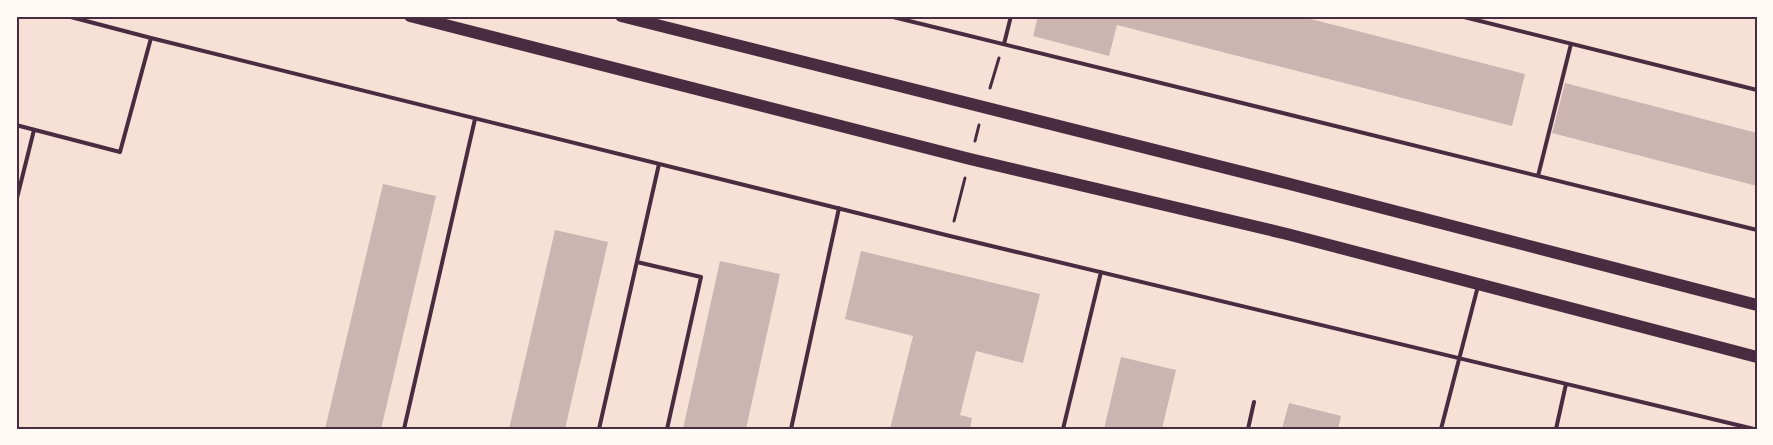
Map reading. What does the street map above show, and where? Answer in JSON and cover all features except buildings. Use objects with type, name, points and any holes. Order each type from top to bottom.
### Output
[{"type":"main road","points":[[621,16],[1290,184],[1757,305]]},
{"type":"main road","points":[[415,17],[970,159],[1287,234],[1757,357]]},
{"type":"lane","points":[[67,16],[475,119],[1754,429]]},
{"type":"lane","points":[[890,16],[1757,230]]},
{"type":"lane","points":[[1004,44],[1011,16]]},
{"type":"lane","points":[[1460,16],[1757,90]]},
{"type":"lane","points":[[16,125],[120,152],[151,38]]},
{"type":"lane","points":[[1538,176],[1571,44]]},
{"type":"lane","points":[[404,429],[475,119]]},
{"type":"lane","points":[[16,202],[34,130]]},
{"type":"lane","points":[[599,429],[659,164]]},
{"type":"lane","points":[[791,429],[839,208]]},
{"type":"lane","points":[[637,262],[701,277],[667,429]]},
{"type":"lane","points":[[1063,429],[1101,272]]},
{"type":"lane","points":[[1441,429],[1479,284]]},
{"type":"lane","points":[[1556,429],[1566,384]]},
{"type":"lane","points":[[1248,429],[1254,402]]}]
